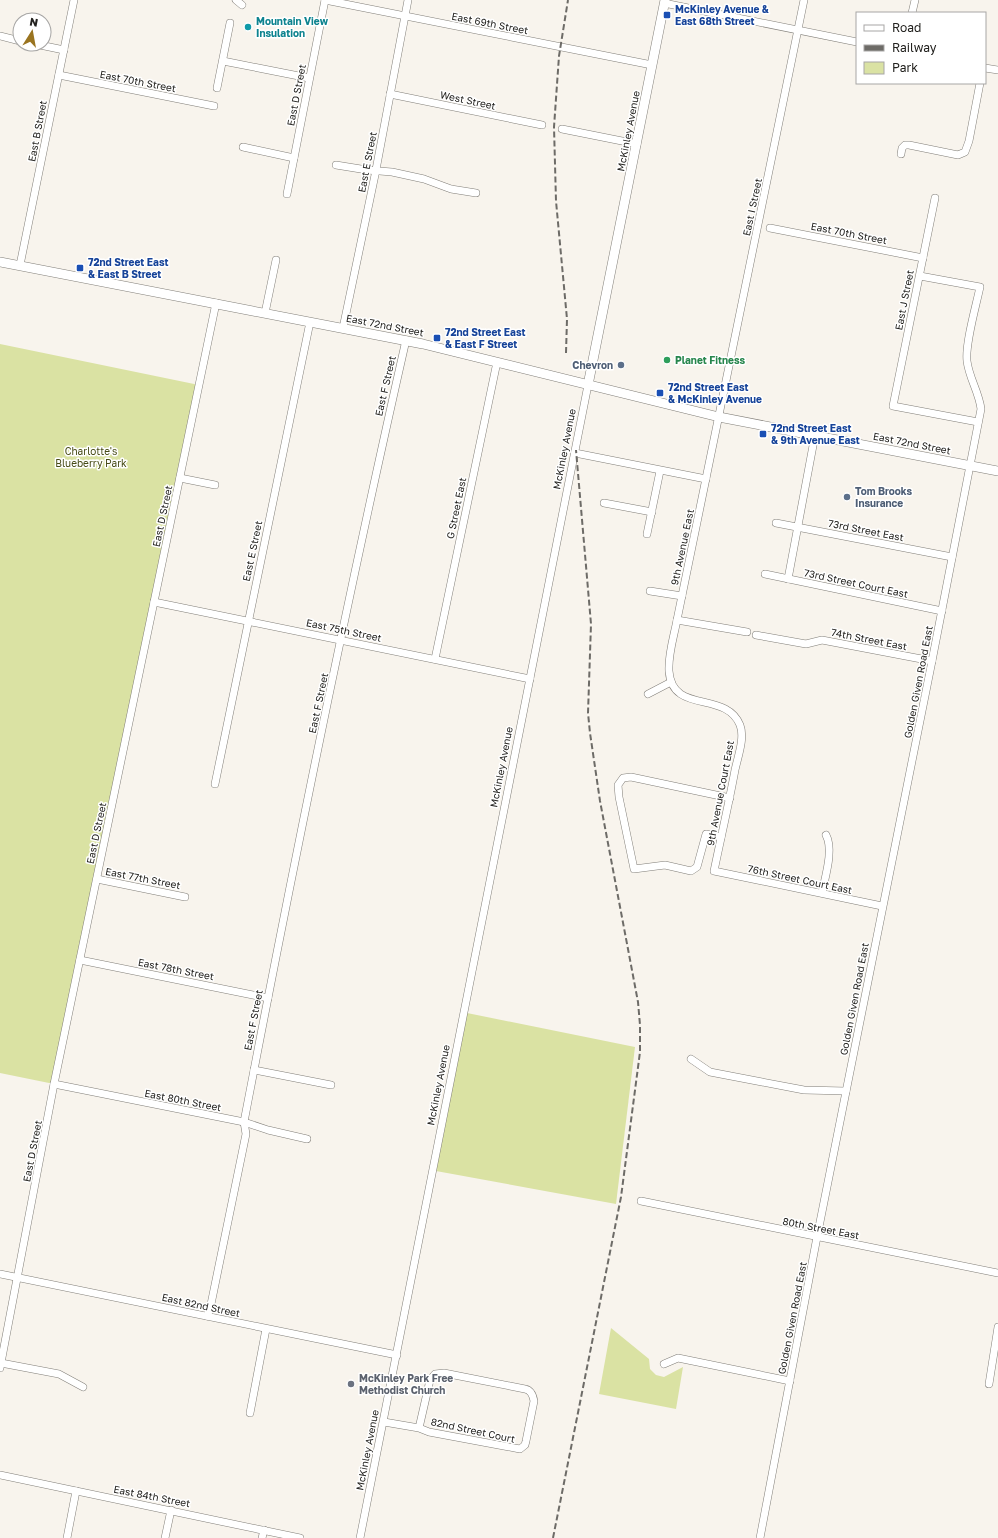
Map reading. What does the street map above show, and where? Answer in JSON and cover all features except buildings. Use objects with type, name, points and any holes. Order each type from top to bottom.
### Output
[{"type":"main road","name":"McKinley Avenue","points":[[588,386],[665,1]]},
{"type":"main road","name":"East 72nd Street","points":[[0,262],[406,340],[719,417],[998,471]]},
{"type":"street","name":"East B Street","points":[[20,265],[74,0]]},
{"type":"street","name":"East 69th Street","points":[[325,0],[652,65]]},
{"type":"street","name":"East D Street","points":[[287,194],[325,0]]},
{"type":"street","name":"East E Street","points":[[343,328],[376,170],[408,0]]},
{"type":"street","name":"East I Street","points":[[719,417],[804,0]]},
{"type":"street","points":[[912,12],[915,0]]},
{"type":"street","points":[[665,1],[856,42]]},
{"type":"street","points":[[218,88],[230,23]]},
{"type":"street","points":[[0,36],[12,39]]},
{"type":"street","points":[[52,47],[64,50]]},
{"type":"street","points":[[223,61],[310,78]]},
{"type":"street","points":[[986,68],[998,70]]},
{"type":"street","name":"East 70th Street","points":[[59,75],[214,106]]},
{"type":"street","points":[[901,154],[902,148],[909,144],[958,155],[965,152],[969,141],[980,84]]},
{"type":"street","name":"West Street","points":[[390,94],[542,125]]},
{"type":"street","points":[[562,129],[637,144]]},
{"type":"street","points":[[242,147],[294,158]]},
{"type":"street","points":[[336,165],[424,178],[451,188],[476,193]]},
{"type":"street","name":"East J Street","points":[[935,198],[893,406],[978,422]]},
{"type":"street","name":"East 70th Street","points":[[770,228],[923,258]]},
{"type":"street","points":[[265,313],[276,260]]},
{"type":"street","name":"Golden Given Road East","points":[[760,1538],[817,1237],[942,611],[980,409],[980,401],[968,367],[967,355],[980,287],[920,276]]},
{"type":"street","name":"East D Street","points":[[0,1365],[18,1278],[54,1084],[216,303]]},
{"type":"street","name":"East E Street","points":[[215,784],[310,322]]},
{"type":"street","name":"East F Street","points":[[207,1316],[210,1309],[246,1134],[244,1122],[268,998],[367,513],[406,340]]},
{"type":"street","name":"G Street East","points":[[435,659],[497,362]]},
{"type":"street","name":"McKinley Avenue","points":[[360,1538],[588,386]]},
{"type":"street","name":"9th Avenue East","points":[[671,682],[669,664],[719,417]]},
{"type":"street","points":[[788,579],[815,435]]},
{"type":"street","points":[[575,453],[706,479]]},
{"type":"street","points":[[647,534],[660,471]]},
{"type":"street","points":[[180,478],[215,485]]},
{"type":"street","points":[[604,504],[652,512]]},
{"type":"street","name":"73rd Street East","points":[[776,523],[952,557]]},
{"type":"street","name":"73rd Street Court East","points":[[765,574],[942,611]]},
{"type":"street","points":[[650,591],[682,596]]},
{"type":"street","name":"East 75th Street","points":[[154,602],[530,679]]},
{"type":"street","points":[[677,620],[747,632]]},
{"type":"street","name":"74th Street East","points":[[756,635],[806,644],[822,640],[932,661]]},
{"type":"street","points":[[648,694],[671,682]]},
{"type":"street","name":"9th Avenue Court East","points":[[671,682],[674,688],[686,698],[721,706],[732,713],[737,719],[742,730],[730,798],[714,871]]},
{"type":"street","points":[[721,837],[706,834],[697,867],[691,871],[665,865],[634,869],[619,797],[618,785],[620,779],[626,777],[637,778],[730,798]]},
{"type":"street","points":[[822,893],[830,850],[826,835]]},
{"type":"street","name":"76th Street Court East","points":[[714,871],[882,906]]},
{"type":"street","name":"East 77th Street","points":[[97,880],[185,897]]},
{"type":"street","name":"East 78th Street","points":[[80,960],[268,998]]},
{"type":"street","points":[[691,1059],[710,1072],[804,1090],[846,1091]]},
{"type":"street","points":[[254,1070],[331,1085]]},
{"type":"street","name":"East 80th Street","points":[[54,1084],[244,1122],[268,1130],[307,1139]]},
{"type":"street","name":"80th Street East","points":[[641,1201],[998,1273]]},
{"type":"street","name":"East 82nd Street","points":[[0,1274],[397,1355]]},
{"type":"street","points":[[989,1384],[998,1327]]},
{"type":"street","points":[[250,1413],[266,1329]]},
{"type":"street","points":[[664,1364],[678,1358],[790,1381]]},
{"type":"street","points":[[0,1365],[59,1374],[83,1387]]},
{"type":"street","name":"82nd Street Court","points":[[384,1422],[520,1449],[526,1441],[534,1401],[531,1392],[525,1389],[452,1374],[435,1374],[430,1380],[419,1428]]},
{"type":"street","name":"East 84th Street","points":[[0,1475],[300,1538]]},
{"type":"street","points":[[67,1538],[76,1491]]},
{"type":"street","points":[[165,1538],[171,1510]]},
{"type":"street","points":[[262,1538],[264,1530]]},
{"type":"green space","name":"Charlotte's Blueberry Park","points":[[0,344],[199,385],[54,1084],[0,1073]]},
{"type":"green space","points":[[467,1013],[635,1047],[616,1204],[436,1171]]},
{"type":"green space","points":[[611,1328],[649,1359],[650,1369],[656,1375],[664,1377],[683,1367],[676,1409],[599,1394]]},
{"type":"railway","points":[[566,353],[567,319],[556,201],[554,127],[559,56],[568,0]]},
{"type":"railway","points":[[553,1538],[621,1197],[640,1052],[638,1002],[600,801],[590,733],[588,713],[591,624],[576,450]]},
{"type":"place","name":"McKinley Avenue & East 68th Street","points":[[667,15]]},
{"type":"place","name":"Mountain View Insulation","points":[[248,27]]},
{"type":"place","name":"72nd Street East & East B Street","points":[[80,268]]},
{"type":"place","name":"72nd Street East & East F Street","points":[[437,338]]},
{"type":"place","name":"Planet Fitness","points":[[667,360]]},
{"type":"place","name":"Chevron","points":[[621,365]]},
{"type":"place","name":"72nd Street East & McKinley Avenue","points":[[660,393]]},
{"type":"place","name":"72nd Street East & 9th Avenue East","points":[[763,434]]},
{"type":"place","name":"Tom Brooks Insurance","points":[[847,497]]},
{"type":"place","name":"McKinley Park Free Methodist Church","points":[[351,1384]]}]
